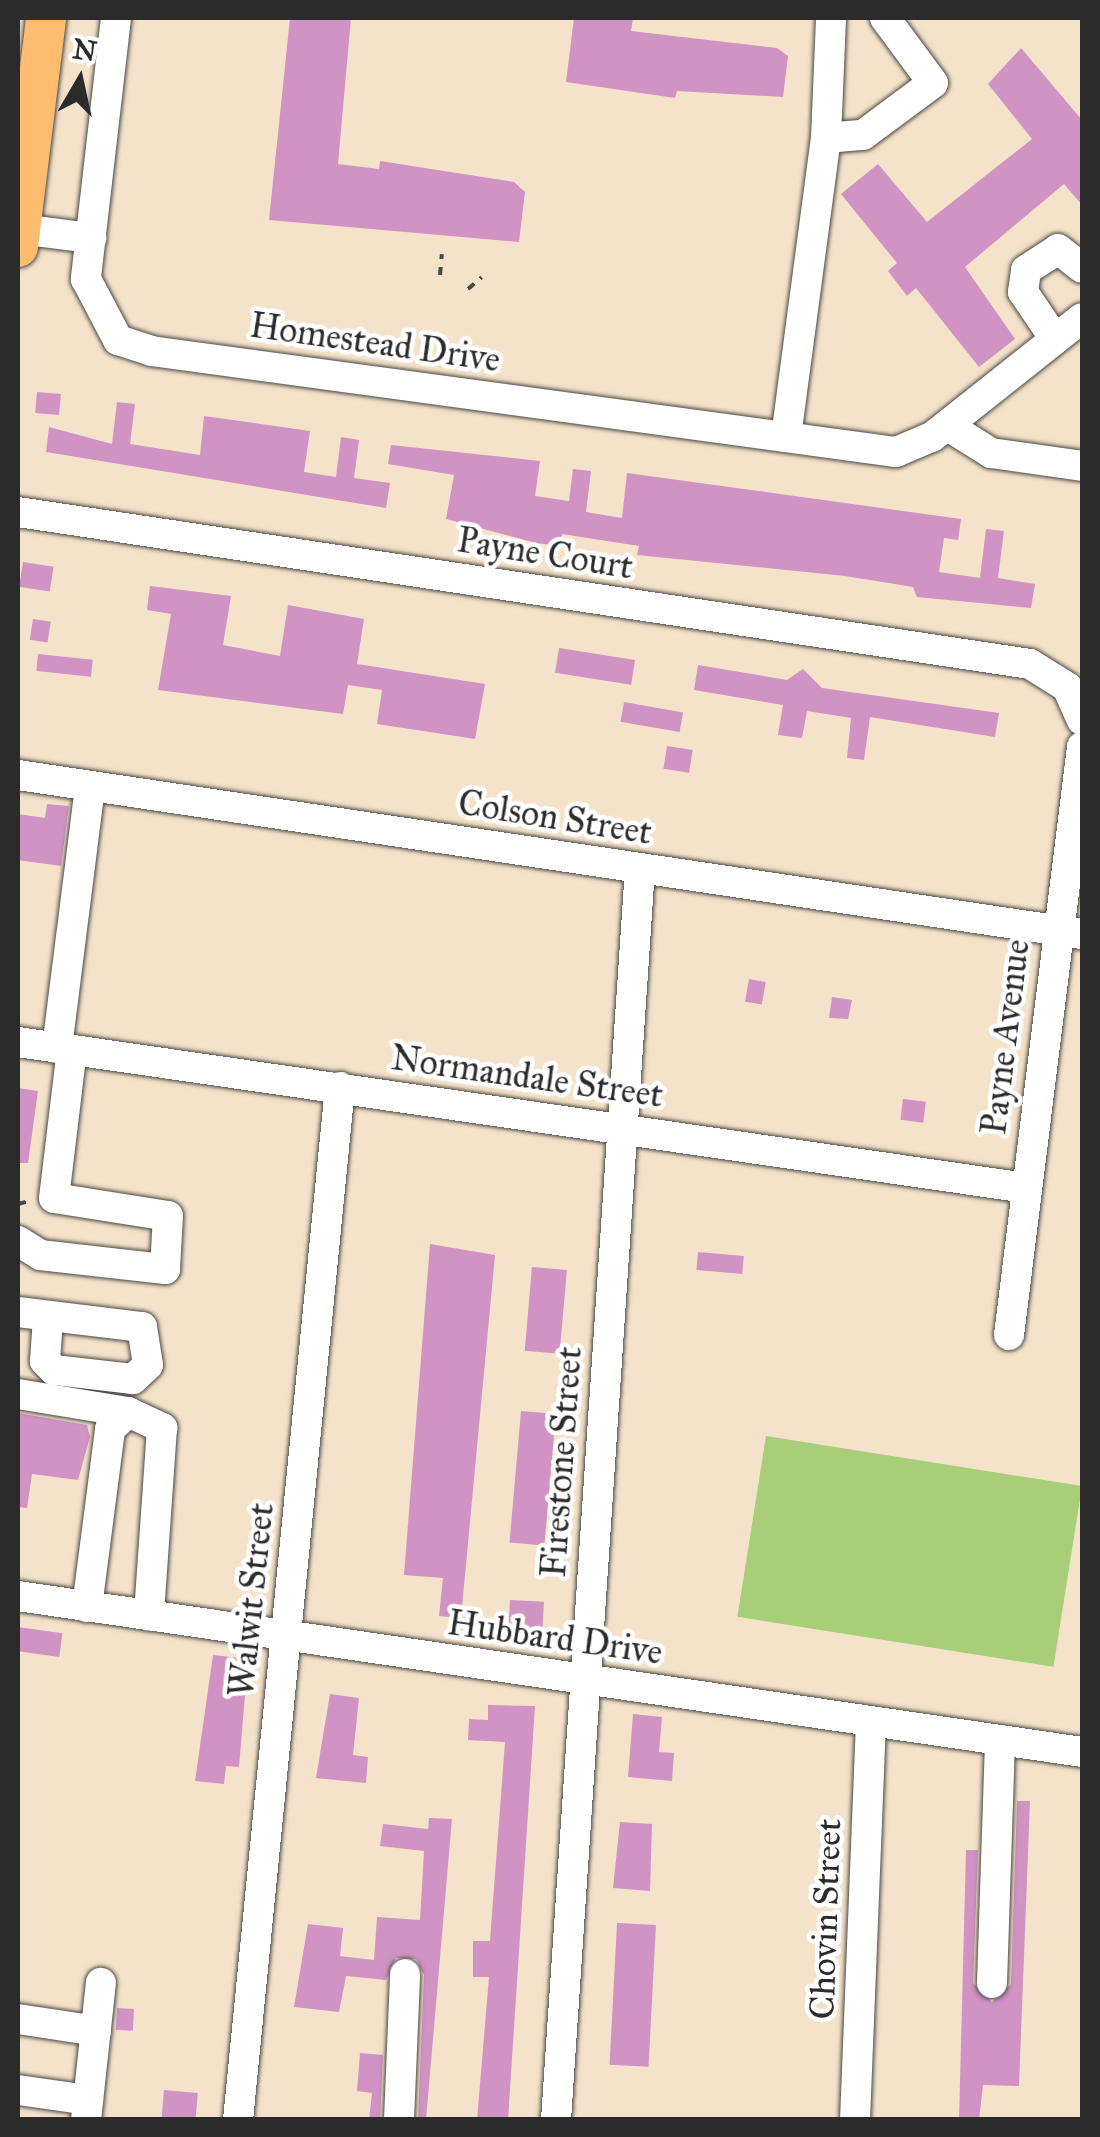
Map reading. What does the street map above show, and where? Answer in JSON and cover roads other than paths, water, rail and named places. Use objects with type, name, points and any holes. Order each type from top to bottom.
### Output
[{"type":"main road","points":[[19,238],[46,18]]},
{"type":"street","name":"Homestead Drive","points":[[116,18],[86,279],[95,312],[118,340],[150,351],[896,452],[948,426],[1082,318]]},
{"type":"street","points":[[786,437],[826,138],[831,18]]},
{"type":"street","points":[[826,138],[863,135],[933,83],[885,18]]},
{"type":"street","points":[[19,238],[91,238]]},
{"type":"street","points":[[1056,339],[1024,292],[1026,270],[1058,249],[1082,268]]},
{"type":"street","points":[[948,426],[991,453],[1082,466]]},
{"type":"street","name":"Payne Court","points":[[18,512],[1030,664],[1058,678],[1082,720]]},
{"type":"street","name":"Payne Avenue","points":[[1008,1335],[1026,1188],[1069,932],[1082,747]]},
{"type":"street","name":"Colson Street","points":[[18,775],[1069,932]]},
{"type":"street","points":[[54,1198],[64,1049],[90,786]]},
{"type":"street","name":"Firestone Street","points":[[556,2120],[640,869]]},
{"type":"street","name":"Normandale Street","points":[[18,1042],[1026,1188]]},
{"type":"street","name":"Walwit Street","points":[[238,2120],[340,1088]]},
{"type":"street","points":[[54,1198],[168,1216],[166,1269],[40,1255],[25,1242],[41,1205],[54,1198]]},
{"type":"street","points":[[18,1312],[48,1318]]},
{"type":"street","points":[[18,1394],[128,1412],[162,1428],[149,1616]]},
{"type":"street","points":[[87,1606],[110,1429],[128,1412]]},
{"type":"street","name":"Hubbard Drive","points":[[18,1596],[1082,1752]]},
{"type":"street","name":"Chovin Street","points":[[855,2120],[871,1722]]},
{"type":"street","points":[[992,1983],[1000,1740]]},
{"type":"street","points":[[399,2120],[405,1974]]},
{"type":"street","points":[[18,2090],[87,2110],[101,1983]]},
{"type":"street","points":[[18,2019],[96,2031]]}]
